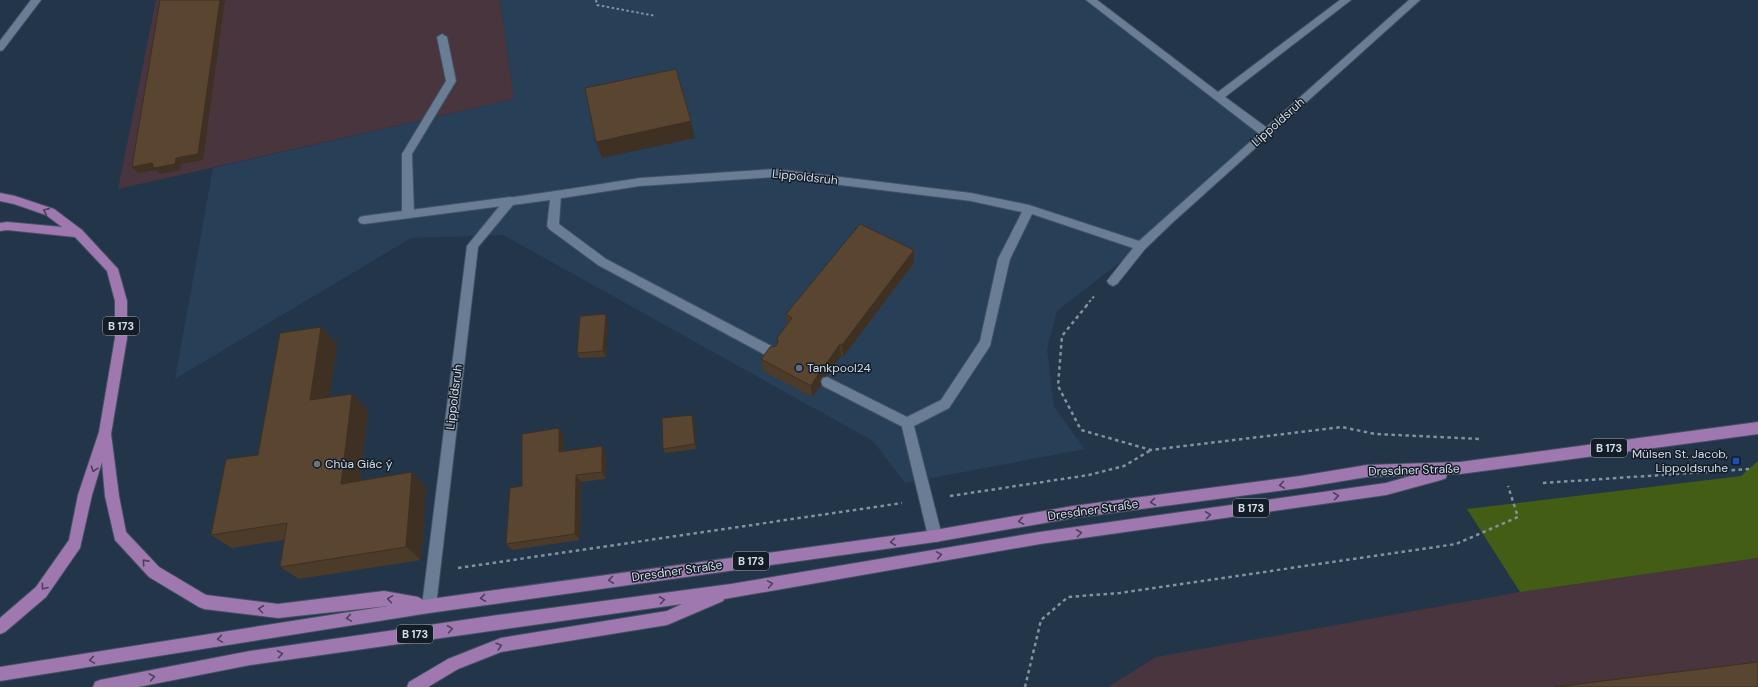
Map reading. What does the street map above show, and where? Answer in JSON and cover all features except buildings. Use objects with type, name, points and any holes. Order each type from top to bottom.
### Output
[{"type":"main road","name":"B 173","points":[[0,197],[16,200],[50,212],[78,233],[112,269],[121,301],[121,338],[106,432]]},
{"type":"main road","points":[[0,227],[8,226],[78,233]]},
{"type":"main road","name":"Dresdner Straße","points":[[429,606],[935,536],[1073,512],[1300,482],[1367,471],[1460,468],[1758,428]]},
{"type":"main road","points":[[106,432],[112,496],[120,534],[154,572],[204,602],[278,611],[384,598],[429,606]]},
{"type":"main road","points":[[0,627],[41,592],[75,543],[85,495],[106,432]]},
{"type":"main road","name":"B 173","points":[[100,687],[250,658],[498,622],[731,591],[1040,538],[1386,489],[1460,468]]},
{"type":"main road","points":[[414,687],[453,664],[501,645],[667,618],[731,591]]},
{"type":"main road","name":"B 173","points":[[0,674],[429,606]]},
{"type":"street","points":[[0,48],[36,0]]},
{"type":"street","points":[[1091,0],[1266,133]]},
{"type":"street","points":[[1218,98],[1346,0]]},
{"type":"street","name":"Lippoldsruh","points":[[1113,281],[1141,246],[1415,0]]},
{"type":"street","points":[[408,214],[407,154],[451,81],[442,37]]},
{"type":"street","name":"Lippoldsruh","points":[[364,220],[556,195],[640,182],[775,173],[971,196],[1029,209],[1141,246]]},
{"type":"street","points":[[556,195],[553,226],[602,262],[773,354]]},
{"type":"street","name":"Lippoldsruh","points":[[429,606],[473,246],[510,201]]},
{"type":"street","points":[[906,422],[945,404],[986,342],[1004,258],[1029,209]]},
{"type":"street","points":[[827,382],[906,422],[935,536]]},
{"type":"path","points":[[596,0],[597,5],[656,16]]},
{"type":"path","points":[[1113,281],[1092,298],[1062,336],[1058,386],[1081,430],[1151,450],[1342,427],[1376,434],[1480,439]]},
{"type":"path","points":[[433,571],[927,500],[1088,475],[1124,466],[1151,450]]},
{"type":"path","points":[[1539,483],[1750,469]]},
{"type":"path","points":[[1025,687],[1042,620],[1068,597],[1120,593],[1456,544],[1518,517],[1508,485],[1515,485]]},
{"type":"shaded area","points":[[156,0],[500,0],[514,99],[118,189]]},
{"type":"shaded area","points":[[500,0],[1093,0],[1266,133],[1141,246],[1057,311],[1047,349],[1054,407],[1085,449],[905,483],[873,441],[503,235],[411,238],[175,379],[213,168],[514,99]]},
{"type":"shaded area","points":[[1758,558],[1758,687],[1108,687],[1156,657],[1520,592]]},
{"type":"green space","points":[[1758,461],[1758,558],[1520,592],[1467,509],[1741,476]]},
{"type":"place","name":"Tankpool24","points":[[799,368]]},
{"type":"place","name":"Mülsen St. Jacob, Lippoldsruhe","points":[[1736,461]]},
{"type":"place","name":"Chùa Giác ý","points":[[317,464]]}]
